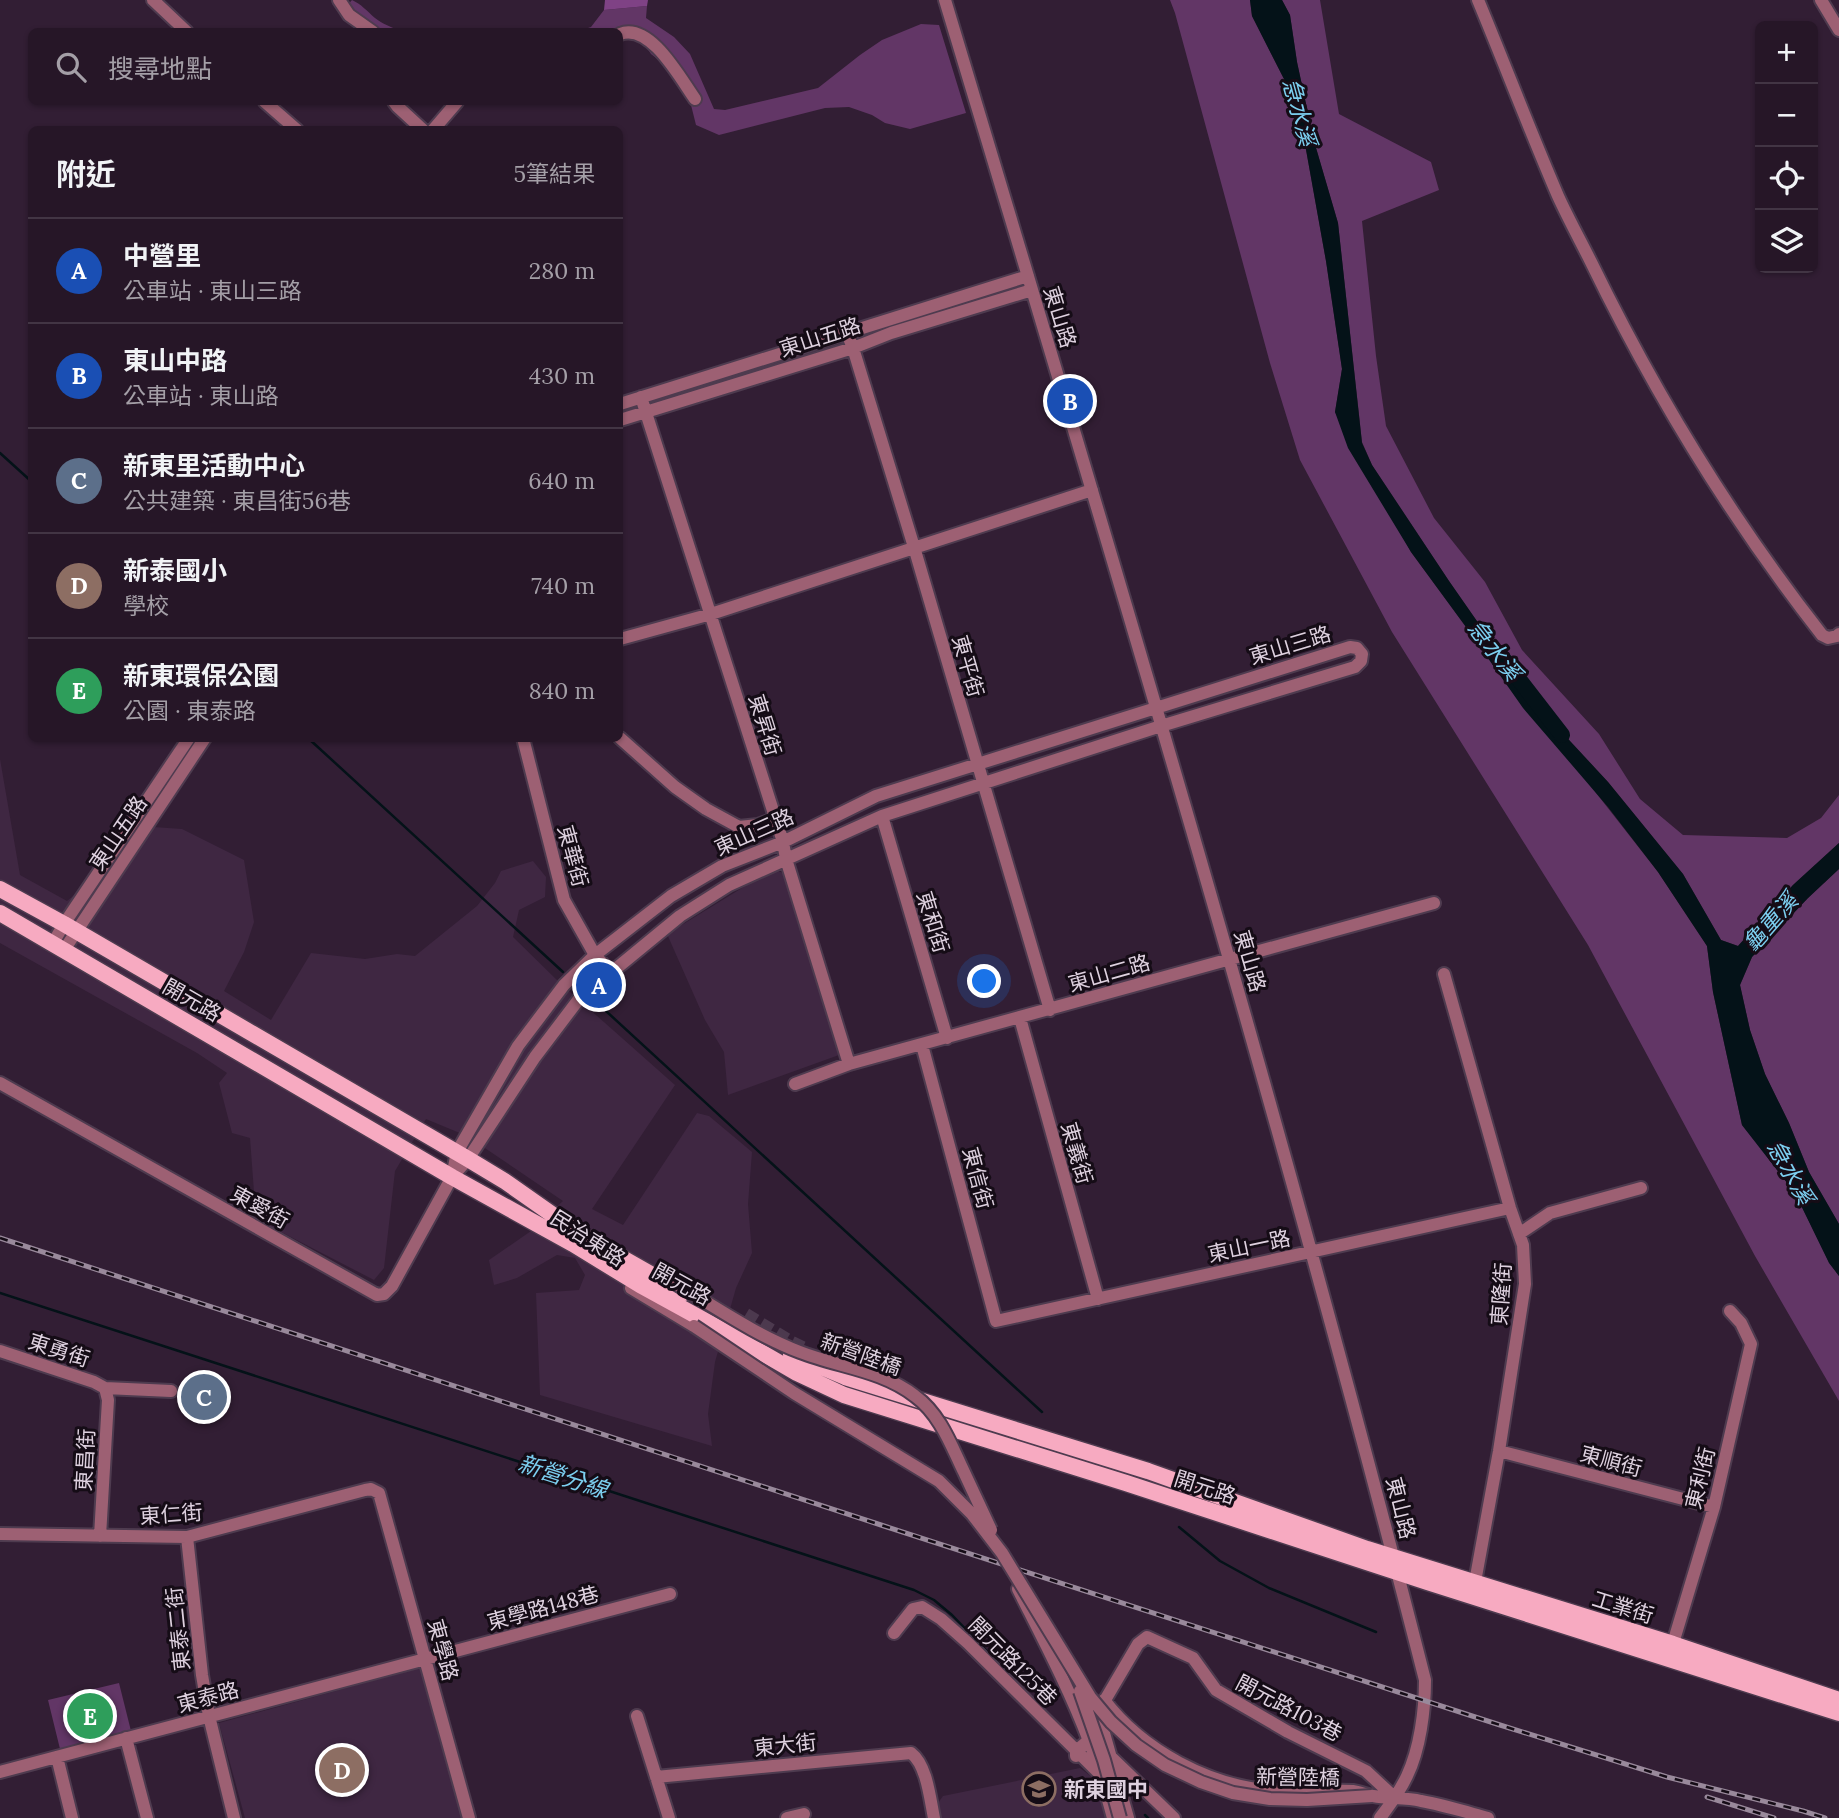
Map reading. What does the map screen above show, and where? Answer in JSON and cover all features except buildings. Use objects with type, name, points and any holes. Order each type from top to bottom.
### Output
[{"type":"main road","name":"開元路","points":[[0,889],[463,1155],[580,1234],[791,1354],[845,1377],[1148,1471],[1396,1565]]},
{"type":"main road","name":"開元路","points":[[0,913],[640,1285],[797,1373],[844,1395],[1396,1565]]},
{"type":"main road","name":"工業街","points":[[1396,1565],[1475,1582],[1839,1713]]},
{"type":"main road","name":"工業街","points":[[1396,1565],[1671,1651],[1839,1700]]},
{"type":"street","points":[[153,0],[183,28]]},
{"type":"street","points":[[339,0],[349,15],[367,28]]},
{"type":"street","name":"東山路","points":[[946,0],[1092,490],[1313,1252],[1376,1484],[1425,1680],[1421,1729],[1408,1775],[1380,1818]]},
{"type":"street","points":[[1478,0],[1558,196],[1612,307],[1653,380],[1692,447],[1785,587],[1822,635],[1828,638],[1839,634]]},
{"type":"street","points":[[1821,0],[1839,30]]},
{"type":"street","points":[[623,33],[627,31],[643,35],[664,55],[695,99]]},
{"type":"street","points":[[268,105],[292,126]]},
{"type":"street","points":[[397,105],[419,126]]},
{"type":"street","points":[[436,126],[454,105]]},
{"type":"street","name":"東山五路","points":[[623,403],[1028,276]]},
{"type":"street","name":"東山五路","points":[[623,419],[1032,290]]},
{"type":"street","name":"東平街","points":[[847,333],[914,547],[1050,1010]]},
{"type":"street","name":"東昇街","points":[[641,397],[783,842],[849,1065]]},
{"type":"street","points":[[623,638],[711,614],[1092,490]]},
{"type":"street","name":"東山三路","points":[[452,1177],[463,1155],[518,1046],[564,985],[595,955],[671,896],[722,866],[783,842],[876,796],[1350,647],[1357,648],[1362,654],[1361,662],[1355,667],[881,816],[729,885],[690,910],[579,999],[463,1155]]},
{"type":"street","name":"東山三路","points":[[623,741],[675,787],[706,809],[739,827],[758,825],[774,819]]},
{"type":"street","name":"東山五路","points":[[58,946],[186,742]]},
{"type":"street","name":"東山五路","points":[[70,927],[202,742]]},
{"type":"street","name":"東華街","points":[[524,742],[564,900],[595,955],[610,972]]},
{"type":"street","name":"東和街","points":[[881,816],[947,1038]]},
{"type":"street","name":"東山二路","points":[[795,1084],[849,1065],[1434,903]]},
{"type":"street","name":"東隆街","points":[[1444,974],[1522,1245],[1525,1284],[1475,1582]]},
{"type":"street","name":"東義街","points":[[1020,1018],[1098,1299]]},
{"type":"street","name":"東信街","points":[[922,1045],[996,1321]]},
{"type":"street","name":"東愛街","points":[[0,1083],[377,1295],[384,1294],[392,1286],[452,1177]]},
{"type":"street","name":"開元路","points":[[506,1182],[673,1282]]},
{"type":"street","points":[[1519,1234],[1550,1213],[1641,1188]]},
{"type":"street","name":"民治東路","points":[[498,1203],[694,1326]]},
{"type":"street","name":"東山一路","points":[[996,1321],[1510,1208]]},
{"type":"street","name":"新營陸橋","points":[[673,1282],[755,1330],[799,1352],[867,1372],[893,1382],[916,1396],[946,1433],[1002,1553],[1066,1659],[1090,1697],[1111,1722],[1136,1745],[1165,1765],[1233,1793],[1270,1799],[1307,1800],[1372,1796]]},
{"type":"street","name":"東利街","points":[[1671,1651],[1714,1507],[1751,1344],[1741,1323],[1730,1311]]},
{"type":"street","name":"新營陸橋","points":[[694,1326],[794,1393],[939,1481],[972,1514],[1002,1553]]},
{"type":"street","name":"東勇街","points":[[0,1351],[105,1388],[171,1391]]},
{"type":"street","name":"東昌街","points":[[100,1536],[108,1400],[105,1388]]},
{"type":"street","points":[[813,1411],[835,1416]]},
{"type":"street","name":"東順街","points":[[1499,1451],[1714,1507]]},
{"type":"street","name":"東仁街","points":[[0,1534],[187,1537],[365,1490],[371,1489],[379,1493]]},
{"type":"street","name":"東學路","points":[[379,1493],[469,1818]]},
{"type":"street","name":"東泰二街","points":[[187,1537],[202,1675],[209,1716],[234,1818]]},
{"type":"street","points":[[1018,1588],[1059,1670],[1089,1740],[1113,1818]]},
{"type":"street","name":"東學路148巷","points":[[425,1658],[670,1594]]},
{"type":"street","name":"開元路125巷","points":[[894,1633],[913,1609],[922,1606],[941,1619],[1101,1776]]},
{"type":"street","name":"開元路103巷","points":[[1089,1740],[1101,1706],[1138,1644],[1147,1637],[1193,1658],[1216,1690],[1366,1771],[1394,1797]]},
{"type":"street","name":"東泰路","points":[[0,1772],[425,1658]]},
{"type":"street","name":"新營陸橋","points":[[1066,1659],[1093,1726],[1120,1818]]},
{"type":"street","points":[[1101,1706],[1140,1738],[1168,1756],[1201,1773],[1233,1784],[1270,1791],[1356,1791],[1372,1796],[1420,1800],[1488,1818]]},
{"type":"street","points":[[1101,1706],[1110,1755],[1128,1818]]},
{"type":"street","points":[[637,1716],[669,1818]]},
{"type":"street","points":[[126,1738],[147,1818]]},
{"type":"street","points":[[1076,1754],[1089,1740]]},
{"type":"street","name":"東大街","points":[[656,1777],[906,1752],[916,1756],[922,1767],[934,1818]]},
{"type":"street","points":[[1110,1755],[1174,1818]]},
{"type":"street","points":[[57,1757],[72,1818]]},
{"type":"street","points":[[788,1818],[804,1814]]},
{"type":"shaded area","points":[[352,0],[378,20],[394,28],[363,28],[341,13]]},
{"type":"shaded area","points":[[605,0],[648,0],[647,6],[604,10]]},
{"type":"shaded area","points":[[1170,0],[1250,0],[1252,16],[1284,79],[1305,144],[1342,369],[1335,412],[1411,552],[1466,627],[1658,872],[1707,946],[1713,992],[1742,1125],[1795,1193],[1829,1262],[1839,1276],[1839,1401],[1755,1256],[1588,945],[1392,632],[1300,460],[1270,363]]},
{"type":"shaded area","points":[[1282,0],[1320,0],[1339,114],[1431,162],[1439,190],[1362,221],[1386,426],[1434,518],[1485,582],[1522,650],[1599,734],[1640,799],[1683,835],[1787,838],[1821,818],[1839,795],[1839,843],[1793,885],[1738,946],[1721,940],[1683,874],[1608,782],[1532,700],[1372,465],[1362,442],[1338,223],[1314,141],[1290,15]]},
{"type":"shaded area","points":[[647,6],[646,18],[674,37],[690,54],[714,109],[725,110],[818,88],[882,40],[921,24],[939,25],[966,113],[910,129],[885,123],[849,107],[825,108],[719,135],[696,125],[688,93],[679,76],[651,54],[640,37],[623,33],[623,28],[588,28],[604,10]]},
{"type":"shaded area","points":[[0,759],[20,875],[67,901],[89,883],[103,883],[139,826],[182,829],[244,860],[254,922],[244,952],[224,991],[271,1020],[311,953],[365,959],[397,954],[415,956],[477,906],[501,871],[533,861],[546,877],[545,897],[519,910],[513,937],[561,984],[675,1085],[592,1209],[623,1225],[697,1113],[709,1116],[752,1152],[748,1204],[752,1253],[736,1288],[715,1362],[708,1414],[712,1446],[540,1395],[536,1293],[579,1290],[585,1275],[575,1258],[557,1255],[517,1278],[494,1285],[489,1260],[531,1231],[563,1201],[467,1136],[426,1119],[395,1171],[384,1268],[374,1280],[256,1219],[250,1138],[232,1133],[219,1083],[227,1073],[197,1053],[0,943]]},
{"type":"shaded area","points":[[773,869],[783,873],[839,1055],[728,1095],[724,1052],[705,1020],[667,934]]},
{"type":"shaded area","points":[[1839,869],[1839,1224],[1809,1172],[1765,1074],[1750,1030],[1740,985],[1752,957]]},
{"type":"shaded area","points":[[423,1667],[464,1818],[245,1818],[219,1723]]},
{"type":"shaded area","points":[[119,1683],[131,1731],[60,1749],[48,1700]]},
{"type":"shaded area","name":"新東國中","points":[[1080,1768],[1097,1781],[1107,1818],[942,1818],[938,1803],[943,1796]]},
{"type":"water","name":"龜重溪","points":[[1250,0],[1282,0],[1290,15],[1314,141],[1338,223],[1362,443],[1372,465],[1532,700],[1608,782],[1683,874],[1721,940],[1738,946],[1793,885],[1839,843],[1839,869],[1752,957],[1740,985],[1750,1030],[1765,1074],[1809,1172],[1839,1224],[1839,1276],[1829,1263],[1795,1193],[1742,1125],[1713,992],[1707,946],[1658,872],[1608,807],[1523,708],[1411,552],[1348,448],[1335,412],[1342,369],[1305,144],[1284,79],[1252,16]]},
{"type":"waterway","points":[[0,453],[28,478]]},
{"type":"waterway","name":"急水溪","points":[[1501,656],[1562,735]]},
{"type":"waterway","points":[[312,742],[563,972]]},
{"type":"waterway","points":[[594,1000],[1042,1412]]},
{"type":"waterway","name":"新營分線","points":[[0,1293],[914,1590],[934,1600],[952,1615],[1038,1704]]},
{"type":"waterway","points":[[1179,1527],[1220,1561],[1269,1588],[1376,1632]]},
{"type":"waterway","name":"新營分線","points":[[1145,1815],[1148,1818]]},
{"type":"tunnel","points":[[746,1314],[805,1348]]},
{"type":"railway","points":[[0,1238],[1500,1725],[1667,1777],[1825,1818]]},
{"type":"railway","points":[[1707,1797],[1774,1818]]},
{"type":"place","name":"東山中路","points":[[1070,401]]},
{"type":"place","name":"中營里","points":[[599,985]]},
{"type":"place","name":"新東里活動中心","points":[[204,1397]]},
{"type":"place","name":"新東環保公園","points":[[90,1716]]},
{"type":"place","name":"新泰國小","points":[[342,1770]]},
{"type":"place","name":"新東國中","points":[[1039,1789]]}]
